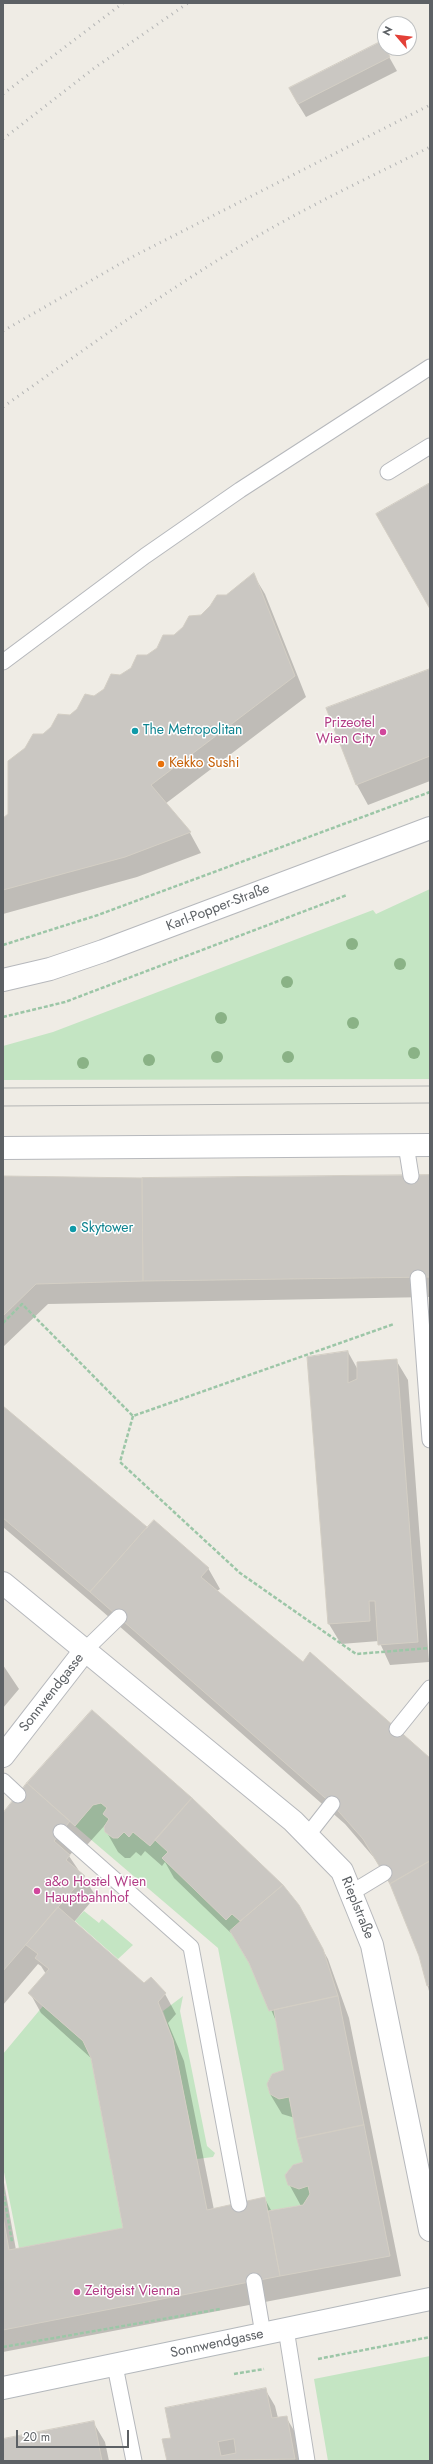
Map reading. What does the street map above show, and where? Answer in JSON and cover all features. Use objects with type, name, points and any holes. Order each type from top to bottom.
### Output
[{"type":"street","name":"Karl-Popper-Straße","points":[[3,980],[50,969],[103,951],[430,828]]},
{"type":"street","points":[[3,1148],[430,1145]]},
{"type":"street","name":"Rieplstraße","points":[[3,1583],[86,1649],[293,1821],[342,1871],[372,1945],[430,2230]]},
{"type":"street","name":"Sonnwendgasse","points":[[3,1756],[86,1649]]},
{"type":"street","name":"Sonnwendgasse","points":[[3,2388],[115,2366],[430,2299]]},
{"type":"lane","points":[[3,662],[145,556],[234,494],[430,367]]},
{"type":"lane","points":[[388,472],[430,446]]},
{"type":"lane","points":[[406,1145],[411,1176]]},
{"type":"lane","points":[[418,1278],[430,1440]]},
{"type":"lane","points":[[86,1649],[119,1617]]},
{"type":"lane","points":[[397,1729],[430,1688]]},
{"type":"lane","points":[[3,1781],[18,1795]]},
{"type":"lane","points":[[307,1836],[332,1804]]},
{"type":"lane","points":[[61,1832],[191,1947],[239,2204]]},
{"type":"lane","points":[[351,1893],[384,1873]]},
{"type":"lane","points":[[254,2281],[263,2334]]},
{"type":"lane","points":[[286,2329],[307,2461]]},
{"type":"lane","points":[[115,2366],[134,2461]]},
{"type":"path","points":[[3,945],[98,915],[430,792]]},
{"type":"path","points":[[3,1323],[22,1304],[133,1416]]},
{"type":"path","points":[[133,1416],[421,1314]]},
{"type":"path","points":[[133,1416],[120,1462],[240,1573],[356,1654],[430,1648]]},
{"type":"path","points":[[3,2190],[12,2242]]},
{"type":"path","points":[[3,2347],[186,2314],[258,2303]]},
{"type":"green space","points":[[430,889],[430,1079],[3,1080],[3,1046],[53,1032],[373,910],[376,914]]},
{"type":"green space","points":[[101,1803],[107,1808],[103,1814],[109,1819],[104,1827],[105,1832],[113,1838],[118,1838],[124,1832],[129,1837],[133,1832],[150,1846],[155,1840],[168,1852],[162,1858],[226,1920],[232,1914],[240,1921],[230,1931],[249,1963],[269,2011],[274,2010],[284,2070],[272,2074],[267,2085],[270,2094],[279,2099],[289,2097],[303,2162],[293,2165],[285,2175],[299,2189],[308,2186],[310,2194],[303,2205],[268,2211],[218,1948],[75,1826],[93,1805]]},
{"type":"green space","points":[[84,1911],[99,1923],[102,1919],[133,1945],[118,1959],[75,1921]]},
{"type":"green space","points":[[183,1996],[180,2011],[207,2146],[215,2153],[213,2157],[197,2159],[173,2040],[163,2011]]},
{"type":"green space","points":[[43,2006],[83,2041],[91,2058],[123,2228],[19,2248],[3,2167],[3,2054]]},
{"type":"green space","points":[[430,2356],[430,2461],[328,2461],[314,2379]]},
{"type":"building","points":[[377,44],[377,56],[390,57],[298,104],[289,88]]},
{"type":"building","points":[[430,483],[430,609],[376,514]]},
{"type":"building","name":"The Metropolitan","points":[[254,573],[295,676],[151,785],[191,832],[125,857],[3,890],[3,818],[8,814],[8,761],[25,748],[33,734],[43,734],[51,727],[58,714],[70,715],[77,709],[85,694],[94,696],[104,689],[111,674],[120,675],[131,668],[137,655],[147,655],[157,648],[163,635],[174,635],[183,627],[189,616],[201,615],[210,606],[217,595],[226,595]]},
{"type":"building","name":"Prizeotel Wien City","points":[[430,669],[430,756],[356,785],[326,708]]},
{"type":"building","points":[[430,1175],[430,1277],[143,1281],[142,1178]]},
{"type":"building","name":"Skytower","points":[[3,1176],[142,1178],[143,1281],[36,1284],[3,1316]]},
{"type":"building","points":[[348,1351],[348,1383],[357,1379],[357,1362],[397,1359],[418,1642],[378,1645],[375,1601],[369,1601],[370,1621],[328,1624],[307,1357]]},
{"type":"building","points":[[3,1406],[147,1527],[90,1592],[3,1518]]},
{"type":"building","points":[[154,1520],[209,1568],[201,1577],[303,1662],[310,1652],[430,1758],[430,1861],[390,1884],[363,1839],[332,1804],[90,1592]]},
{"type":"building","points":[[92,1710],[192,1798],[150,1846],[133,1832],[129,1837],[124,1832],[118,1838],[113,1838],[105,1832],[104,1827],[109,1819],[103,1814],[107,1808],[101,1803],[93,1805],[75,1826],[27,1783]]},
{"type":"building","name":"a&o Hostel Wien Hauptbahnhof","points":[[27,1783],[70,1821],[54,1841],[70,1855],[66,1860],[85,1876],[3,1971],[3,1813]]},
{"type":"building","points":[[192,1798],[283,1885],[240,1921],[232,1914],[226,1920],[162,1858],[168,1852],[155,1840]]},
{"type":"building","points":[[430,1861],[430,1985],[427,1986],[419,1956],[390,1884]]},
{"type":"building","points":[[283,1885],[299,1905],[323,1949],[338,1996],[269,2011],[249,1963],[230,1931]]},
{"type":"building","points":[[58,1907],[144,1983],[151,1977],[166,1993],[158,2002],[173,2040],[207,2210],[265,2197],[280,2276],[3,2330],[3,2216],[9,2250],[123,2228],[91,2058],[83,2041],[28,1993],[49,1969],[35,1958],[38,1954],[26,1945]]},
{"type":"building","points":[[338,1996],[364,2125],[297,2139],[289,2097],[279,2099],[270,2094],[267,2084],[272,2074],[284,2070],[274,2010]]},
{"type":"building","points":[[364,2125],[390,2256],[280,2276],[268,2211],[303,2205],[310,2194],[308,2186],[299,2189],[288,2185],[285,2175],[293,2165],[303,2162],[297,2139]]},
{"type":"building","points":[[266,2388],[272,2418],[287,2416],[295,2459],[167,2461],[162,2439],[171,2438],[165,2408]],"holes":[[[234,2439],[236,2453],[221,2456],[218,2442]]]},
{"type":"building","points":[[94,2421],[102,2461],[3,2461],[3,2439]]},
{"type":"tram line","points":[[3,1088],[430,1086]]},
{"type":"tram line","points":[[3,1106],[430,1103]]},
{"type":"railway","points":[[3,94],[123,3]]},
{"type":"railway","points":[[3,139],[93,69],[188,3]]},
{"type":"railway","points":[[3,331],[132,257],[430,105]]},
{"type":"railway","points":[[3,407],[152,303],[244,244],[313,206],[430,147]]},
{"type":"place","name":"The Metropolitan","points":[[135,731]]},
{"type":"place","name":"Prizeotel Wien City","points":[[383,732]]},
{"type":"place","name":"Kekko Sushi","points":[[161,764]]},
{"type":"place","name":"Skytower","points":[[73,1229]]},
{"type":"place","name":"a&o Hostel Wien Hauptbahnhof","points":[[37,1891]]},
{"type":"place","name":"Zeitgeist Vienna","points":[[77,2292]]}]
